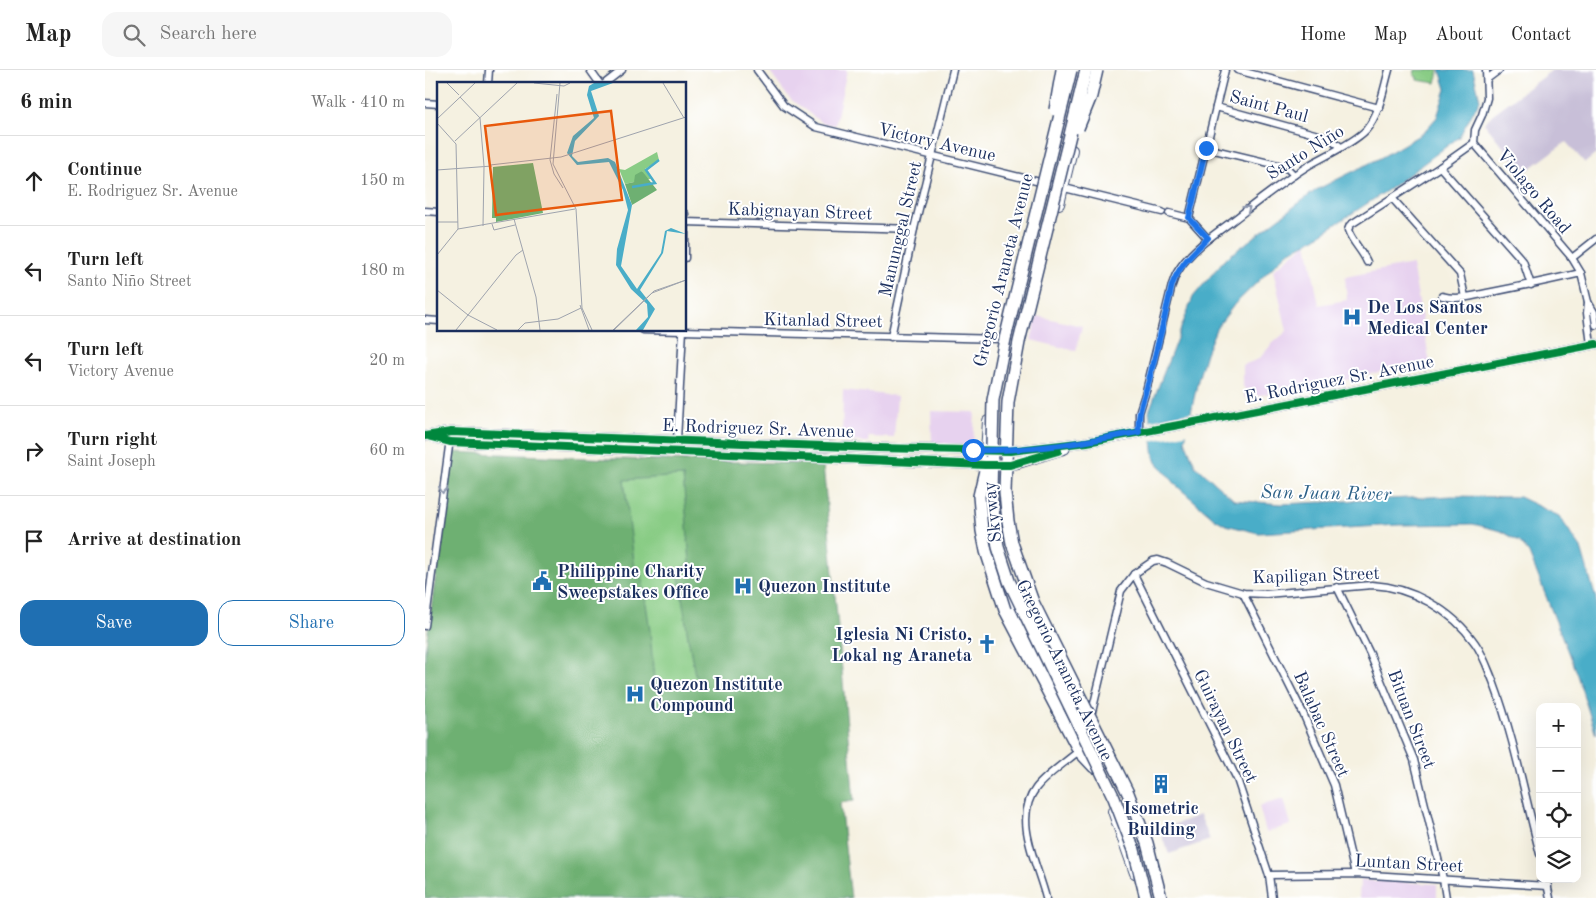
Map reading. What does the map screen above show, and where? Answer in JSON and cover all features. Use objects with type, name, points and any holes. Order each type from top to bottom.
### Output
[{"type":"highway","points":[[1043,177],[1062,70]]},
{"type":"highway","name":"Skyway","points":[[1070,70],[1005,339],[993,400],[991,494],[998,547],[1009,581],[1114,798],[1134,850],[1146,898]]},
{"type":"highway","name":"Skyway","points":[[1086,70],[1019,342],[1008,402],[1005,492],[1008,521],[1015,551],[1033,602],[1128,793],[1147,843],[1162,898]]},
{"type":"highway","points":[[1061,174],[1091,96],[1097,70]]},
{"type":"highway","points":[[992,439],[979,496],[985,551],[1005,610],[1073,740],[1082,749],[1094,768]]},
{"type":"main road","name":"Gregorio Araneta Avenue","points":[[1091,70],[1023,342],[1012,403],[1009,491],[1011,520],[1025,572],[1035,598],[1131,790],[1149,842],[1162,898]]},
{"type":"main road","name":"Gregorio Araneta Avenue","points":[[1043,177],[1001,338],[989,399],[985,451],[986,495],[994,548],[1004,584],[1082,749]]},
{"type":"main road","name":"E. Rodriguez Sr. Avenue","points":[[426,436],[451,432],[1011,451],[1087,442],[1149,431],[1594,345]]},
{"type":"main road","name":"E. Rodriguez Sr. Avenue","points":[[426,436],[450,442],[985,465],[1010,465],[1087,442]]},
{"type":"main road","name":"Gregorio Araneta Avenue","points":[[1094,768],[1128,851],[1142,898]]},
{"type":"street","points":[[590,70],[599,82]]},
{"type":"street","points":[[607,82],[622,70]]},
{"type":"street","name":"Victory Avenue","points":[[757,70],[784,106],[816,128],[933,155],[1043,177],[1063,187],[1189,218]]},
{"type":"street","name":"Manunggal Street","points":[[891,337],[914,229],[953,70]]},
{"type":"street","points":[[1208,238],[1189,218],[1225,70]]},
{"type":"street","points":[[1237,70],[1379,108]]},
{"type":"street","name":"Santo Niño","points":[[1139,432],[1138,420],[1177,271],[1208,238],[1294,175],[1356,139],[1366,130],[1375,118],[1379,108],[1389,70]]},
{"type":"street","name":"Violago Road","points":[[1486,70],[1487,98],[1475,130],[1474,143],[1572,258],[1581,273],[1588,302],[1594,312],[1596,325]]},
{"type":"street","points":[[1487,79],[1499,70]]},
{"type":"street","name":"Saint Paul","points":[[1216,107],[1322,136],[1341,147]]},
{"type":"street","points":[[1367,262],[1363,253],[1350,236],[1348,230],[1350,225],[1474,143]]},
{"type":"street","points":[[1206,148],[1279,165],[1294,175]]},
{"type":"street","points":[[1440,167],[1523,261],[1531,285]]},
{"type":"street","points":[[1392,198],[1460,274],[1465,297]]},
{"type":"street","name":"Kabignayan Street","points":[[686,222],[914,229]]},
{"type":"street","points":[[1572,258],[1596,239]]},
{"type":"street","points":[[1442,296],[1452,299],[1465,297],[1531,285],[1581,273]]},
{"type":"street","name":"Violago Road","points":[[1588,302],[1587,313],[1594,345]]},
{"type":"street","points":[[677,440],[683,331]]},
{"type":"street","name":"Kitanlad Street","points":[[683,331],[1001,338]]},
{"type":"street","points":[[425,625],[451,432]]},
{"type":"street","name":"Kapiligan Street","points":[[1092,712],[1121,591],[1134,574],[1153,561],[1158,560],[1167,563],[1207,582],[1243,593],[1266,594],[1337,587],[1385,586],[1399,589],[1430,602],[1459,625],[1476,643],[1489,671],[1508,726],[1536,838]]},
{"type":"street","name":"Guirayan Street","points":[[1134,574],[1237,779],[1269,875],[1272,898]]},
{"type":"street","name":"Bituan Street","points":[[1337,587],[1370,654],[1414,760],[1443,879],[1445,898]]},
{"type":"street","name":"Balabac Street","points":[[1243,593],[1302,711],[1334,785],[1355,874]]},
{"type":"street","points":[[1046,898],[1029,841],[1025,821],[1026,810],[1031,795],[1037,786],[1082,749]]},
{"type":"street","name":"Luntan Street","points":[[1269,875],[1355,874],[1536,883]]},
{"type":"street","points":[[1547,883],[1550,898]]},
{"type":"shaded area","points":[[768,70],[847,70],[835,125],[822,123],[789,98]]},
{"type":"shaded area","points":[[1552,70],[1596,70],[1596,154],[1585,163],[1566,142],[1524,173],[1484,123],[1493,114]]},
{"type":"shaded area","name":"De Los Santos Medical Center","points":[[1307,243],[1319,305],[1347,300],[1345,277],[1412,264],[1430,363],[1244,398],[1243,365],[1259,359],[1287,331],[1273,270]]},
{"type":"shaded area","points":[[1037,316],[1082,326],[1076,351],[1031,340]]},
{"type":"shaded area","points":[[843,390],[897,396],[894,438],[869,437],[869,434],[868,442],[842,441]]},
{"type":"shaded area","points":[[931,411],[975,412],[973,446],[932,444]]},
{"type":"shaded area","points":[[1284,799],[1291,825],[1266,832],[1259,806]]},
{"type":"shaded area","points":[[1200,815],[1210,840],[1169,854],[1159,830]]},
{"type":"shaded area","points":[[1360,880],[1437,884],[1437,898],[1359,898]]},
{"type":"green space","points":[[1415,70],[1439,70],[1436,83],[1417,80],[1417,77],[1414,76]]},
{"type":"green space","name":"Quezon Institute Compound","points":[[453,452],[611,459],[823,464],[854,801],[840,803],[851,898],[425,898],[425,652]],"holes":[[[683,476],[690,563],[678,570],[695,675],[699,680],[656,683],[654,680],[650,631],[642,576],[635,569],[624,480]]]},
{"type":"green space","points":[[611,459],[697,461],[716,688],[635,696]]},
{"type":"water","points":[[1440,70],[1473,70],[1480,100],[1459,137],[1391,188],[1307,243],[1288,252],[1234,305],[1216,329],[1206,353],[1185,440],[1195,465],[1234,500],[1281,504],[1452,496],[1519,497],[1559,516],[1581,548],[1596,599],[1596,735],[1577,675],[1529,553],[1519,541],[1501,531],[1473,524],[1399,525],[1258,533],[1226,525],[1215,519],[1178,487],[1155,460],[1149,411],[1193,297],[1224,260],[1316,190],[1382,157],[1423,133],[1437,117],[1446,89]]},
{"type":"pier","points":[[1193,412],[1189,433],[1151,441],[1147,421]]},
{"type":"cycle path","points":[[425,436],[451,432],[1010,451],[1087,442],[1596,344]]},
{"type":"cycle path","points":[[431,437],[450,442],[985,465],[1010,465],[1058,451]]},
{"type":"place","name":"De Los Santos Medical Center","points":[[1352,317]]},
{"type":"place","name":"Philippine Charity Sweepstakes Office","points":[[542,581]]},
{"type":"place","name":"Quezon Institute","points":[[743,586]]},
{"type":"place","name":"Iglesia Ni Cristo, Lokal ng Araneta","points":[[987,644]]},
{"type":"place","name":"Quezon Institute Compound","points":[[635,694]]},
{"type":"place","name":"Isometric Building","points":[[1161,784]]},
{"type":"route","points":[[973,450],[1011,451],[1087,442],[1139,432],[1139,413],[1172,285],[1177,271],[1208,238],[1189,218],[1206,148]]},
{"type":"water label","name":"San Juan River","points":[[1326,492]]}]
